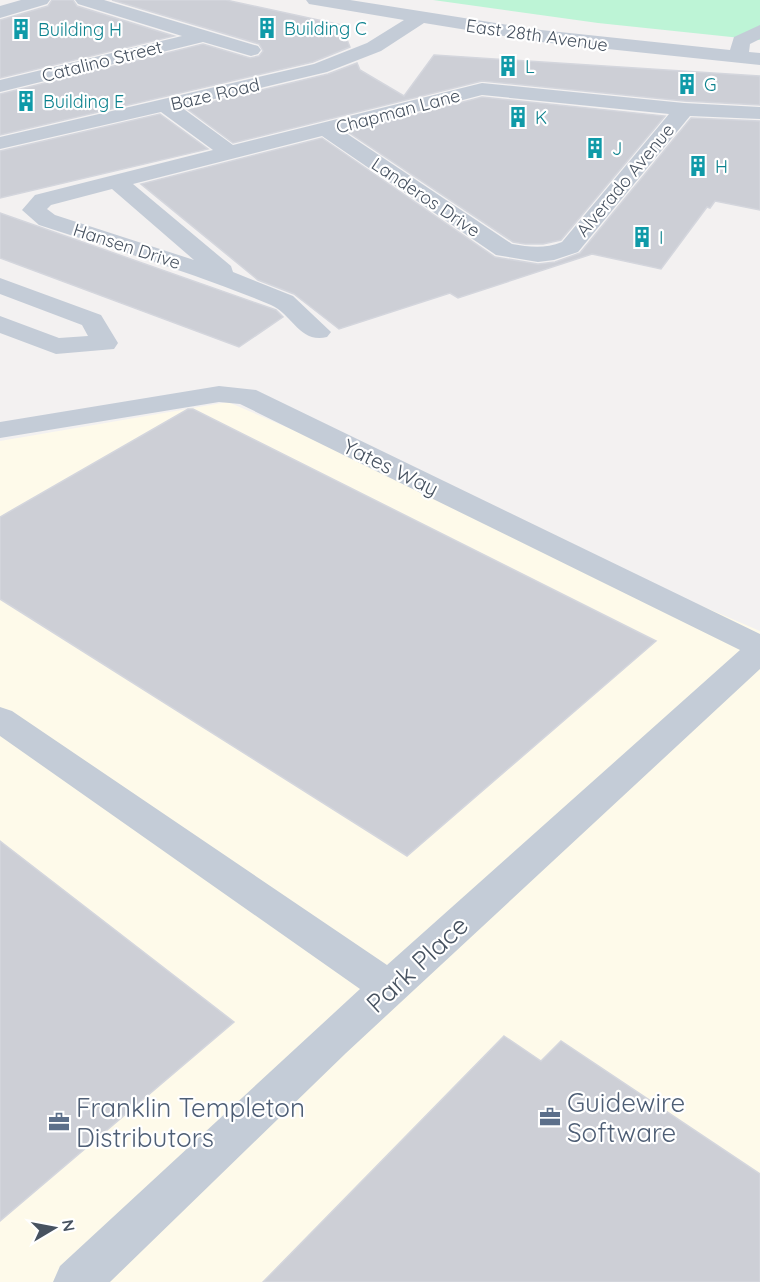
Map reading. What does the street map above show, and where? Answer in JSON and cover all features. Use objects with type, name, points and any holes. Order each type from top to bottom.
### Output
[{"type":"street","points":[[0,12],[41,0]]},
{"type":"street","points":[[84,0],[251,50]]},
{"type":"street","name":"East 28th Avenue","points":[[315,0],[419,18],[606,45],[760,59]]},
{"type":"street","name":"Baze Road","points":[[0,143],[320,68],[374,47],[419,18]]},
{"type":"street","points":[[738,57],[741,41],[760,31]]},
{"type":"street","name":"Catalino Street","points":[[0,86],[204,36]]},
{"type":"street","name":"Chapman Lane","points":[[43,200],[482,90],[526,92],[684,109],[760,113]]},
{"type":"street","points":[[165,105],[230,153]]},
{"type":"street","name":"Alverado Avenue","points":[[530,255],[555,254],[570,247],[684,109]]},
{"type":"street","name":"Landeros Drive","points":[[326,129],[504,250],[530,255]]},
{"type":"street","name":"Hansen Drive","points":[[116,181],[235,281]]},
{"type":"street","name":"Hansen Drive","points":[[43,200],[34,210],[47,220],[235,281],[284,301],[318,332]]},
{"type":"street","points":[[0,285],[92,320],[105,343],[56,346],[0,324]]},
{"type":"street","name":"Yates Way","points":[[0,430],[219,394],[246,396],[760,648]]},
{"type":"street","name":"Park Place","points":[[77,1282],[390,988],[760,648]]},
{"type":"street","points":[[0,719],[390,988]]},
{"type":"shaded area","points":[[228,402],[760,631],[760,1282],[0,1282],[0,441]]},
{"type":"green space","points":[[433,0],[760,0],[760,40],[598,23]]},
{"type":"building","points":[[52,0],[73,0],[77,6],[174,36],[0,78],[0,20],[48,6]]},
{"type":"building","points":[[112,0],[226,0],[341,25],[350,47],[313,62],[0,135],[0,94],[203,44],[250,58],[259,56],[263,51],[259,44]]},
{"type":"building","points":[[434,55],[760,76],[760,105],[684,101],[482,81],[233,143],[186,108],[328,74],[357,63],[360,70],[404,96]]},
{"type":"building","points":[[482,97],[665,116],[561,240],[543,244],[525,244],[513,242],[348,132]]},
{"type":"building","points":[[160,114],[208,149],[0,198],[0,151]]},
{"type":"building","points":[[691,118],[760,121],[760,210],[715,201],[710,208],[707,207],[661,269],[592,254],[458,298],[450,293],[339,329],[294,294],[258,280],[141,184],[322,138],[495,257],[538,264],[555,262],[580,253]]},
{"type":"building","points":[[0,213],[276,310],[283,317],[239,347],[0,258]]},
{"type":"building","points":[[188,409],[193,409],[656,641],[407,856],[0,599],[0,517]]},
{"type":"building","name":"Franklin Templeton Distributors","points":[[0,841],[234,1022],[0,1221]]},
{"type":"building","name":"Guidewire Software","points":[[504,1036],[541,1061],[561,1041],[760,1174],[760,1282],[263,1282]]},
{"type":"place","name":"Building C","points":[[267,28]]},
{"type":"place","name":"Building H","points":[[21,29]]},
{"type":"place","name":"L","points":[[508,66]]},
{"type":"place","name":"G","points":[[687,84]]},
{"type":"place","name":"Building E","points":[[26,101]]},
{"type":"place","name":"K","points":[[518,117]]},
{"type":"place","name":"J","points":[[595,148]]},
{"type":"place","name":"H","points":[[698,166]]},
{"type":"place","name":"I","points":[[642,237]]},
{"type":"place","name":"Guidewire Software","points":[[550,1117]]},
{"type":"place","name":"Franklin Templeton Distributors","points":[[59,1122]]}]
